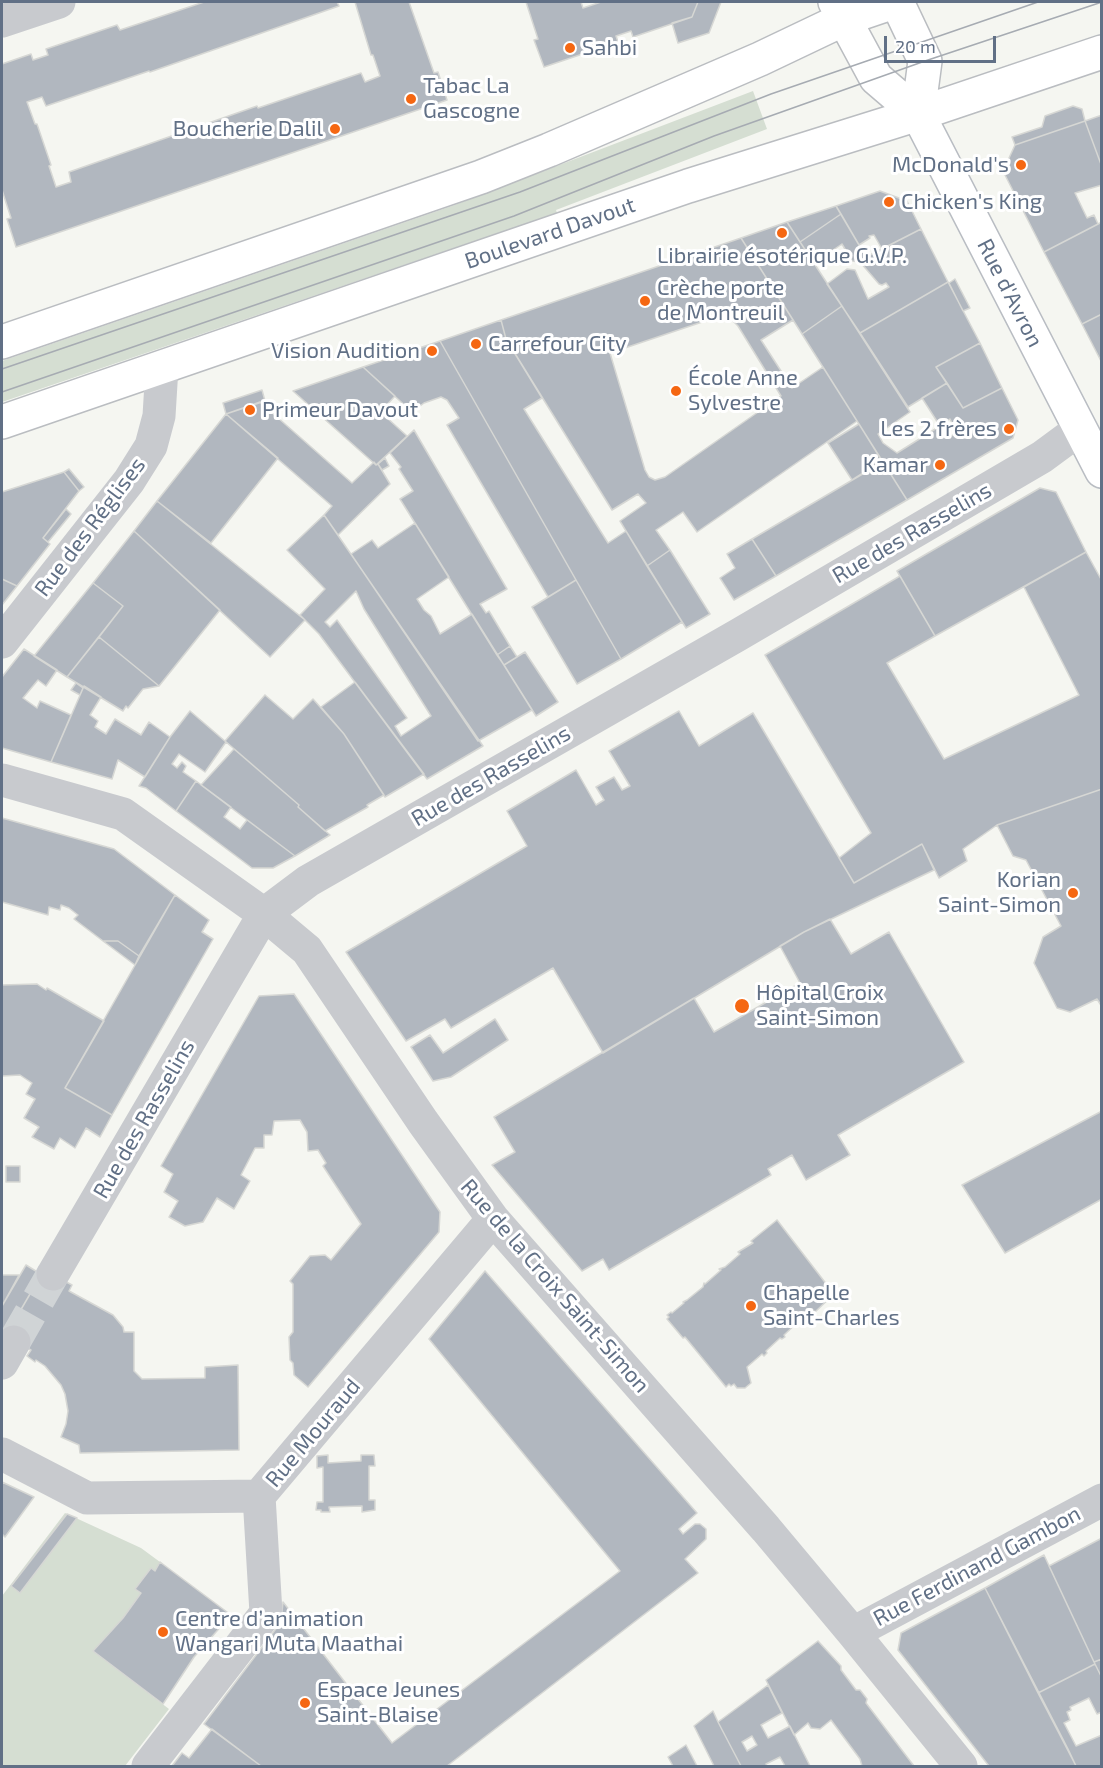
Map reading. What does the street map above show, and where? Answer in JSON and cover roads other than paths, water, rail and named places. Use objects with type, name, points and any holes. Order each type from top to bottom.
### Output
[{"type":"main road","points":[[2,342],[481,177],[729,72],[839,10],[896,2],[925,61],[918,114]]},
{"type":"main road","points":[[839,10],[876,78],[918,114]]},
{"type":"main road","name":"Boulevard Davout","points":[[2,422],[677,189],[918,114],[1101,52]]},
{"type":"main road","name":"Rue d'Avron","points":[[918,114],[1101,471]]},
{"type":"street","points":[[2,21],[59,2]]},
{"type":"street","name":"Rue des Réglises","points":[[2,642],[129,481],[151,446],[159,416],[162,367]]},
{"type":"street","name":"Rue des Rasselins","points":[[53,1275],[264,914],[308,881],[748,629],[1042,457],[1080,429]]},
{"type":"street","name":"Rue de la Croix Saint-Simon","points":[[2,780],[123,814],[264,914],[307,950],[423,1122],[493,1220],[695,1447],[853,1633],[961,1767]]},
{"type":"street","name":"Rue Mouraud","points":[[2,1454],[87,1498],[259,1496],[493,1220]]},
{"type":"street","points":[[148,1767],[266,1613],[259,1496]]},
{"type":"street","name":"Rue Ferdinand Gambon","points":[[853,1633],[1101,1500]]},
{"type":"tunnel","points":[[14,1342],[53,1274]]},
{"type":"tram line","points":[[2,369],[520,192],[771,94],[1038,2]]},
{"type":"tram line","points":[[2,392],[514,216],[714,136],[925,61],[1102,2]]},
{"type":"place","name":"Sahbi","points":[[570,48]]},
{"type":"place","name":"Tabac La Gascogne","points":[[411,99]]},
{"type":"place","name":"Boucherie Dalil","points":[[335,129]]},
{"type":"place","name":"McDonald's","points":[[1021,165]]},
{"type":"place","name":"Chicken's King","points":[[889,202]]},
{"type":"place","name":"Librairie ésotérique G.V.P.","points":[[782,233]]},
{"type":"place","name":"Crèche porte de Montreuil","points":[[645,301]]},
{"type":"place","name":"Carrefour City","points":[[476,344]]},
{"type":"place","name":"Vision Audition","points":[[432,351]]},
{"type":"place","name":"École Anne Sylvestre","points":[[676,391]]},
{"type":"place","name":"Primeur Davout","points":[[250,410]]},
{"type":"place","name":"Les 2 frères","points":[[1009,429]]},
{"type":"place","name":"Kamar","points":[[940,465]]},
{"type":"place","name":"Korian Saint-Simon","points":[[1073,893]]},
{"type":"place","name":"Hôpital Croix Saint-Simon","points":[[742,1006]]},
{"type":"place","name":"Chapelle Saint-Charles","points":[[751,1306]]},
{"type":"place","name":"Centre d’animation Wangari Muta Maathai","points":[[163,1632]]},
{"type":"place","name":"Espace Jeunes Saint-Blaise","points":[[305,1703]]}]
